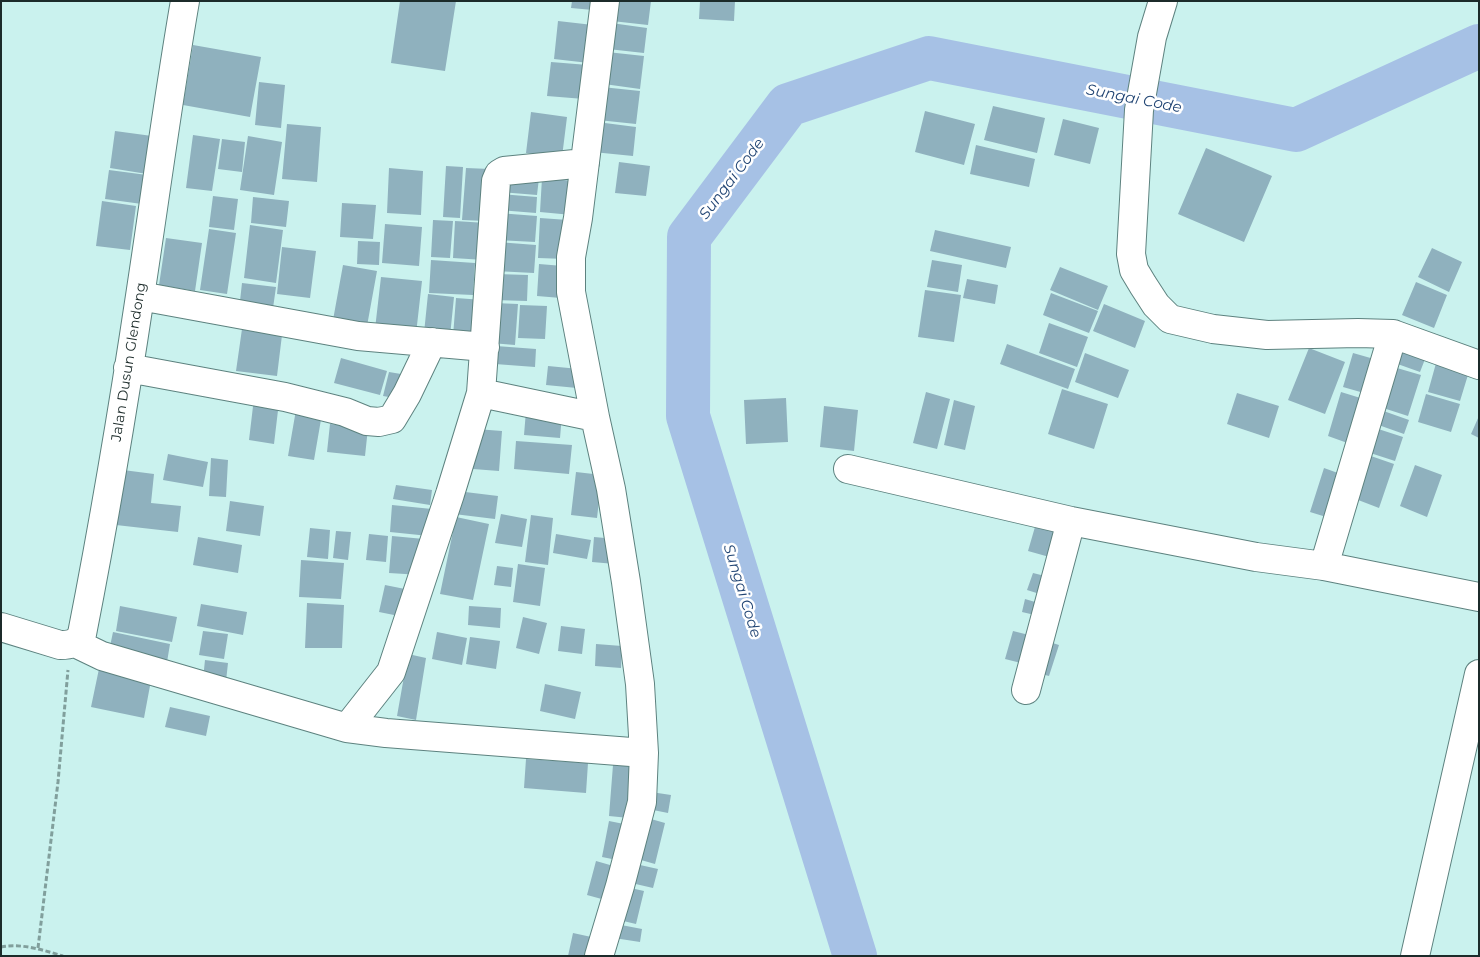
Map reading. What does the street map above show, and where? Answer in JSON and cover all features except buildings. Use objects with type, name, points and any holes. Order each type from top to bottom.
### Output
[{"type":"street","name":"Jalan Dusun Glendong","points":[[72,644],[82,634],[105,516],[140,296],[169,92],[185,1]]},
{"type":"street","points":[[599,956],[642,802],[644,753],[640,684],[626,582],[611,489],[571,292],[571,257],[585,163],[605,1]]},
{"type":"street","points":[[1163,1],[1152,37],[1139,110],[1130,254],[1134,270],[1156,306],[1170,320],[1213,329],[1267,335],[1393,334],[1479,365]]},
{"type":"street","points":[[347,728],[391,672],[481,394],[496,181],[499,174],[504,171],[585,163]]},
{"type":"street","points":[[140,296],[358,336],[485,346]]},
{"type":"street","points":[[1324,566],[1393,334]]},
{"type":"street","points":[[128,368],[285,397],[331,408],[367,421],[379,422],[392,419],[407,394],[432,342]]},
{"type":"street","points":[[481,394],[595,417]]},
{"type":"street","points":[[848,469],[1071,522],[1256,557],[1324,566],[1479,597]]},
{"type":"street","points":[[1026,690],[1071,522]]},
{"type":"street","points":[[1,626],[60,645],[72,644],[102,656],[347,728],[386,733],[644,753]]},
{"type":"street","points":[[1415,956],[1479,674]]},
{"type":"path","points":[[38,948],[72,644]]},
{"type":"path","points":[[1,947],[10,945],[38,948],[63,956]]},
{"type":"waterway","name":"Sungai Code","points":[[855,956],[688,416],[689,237],[788,105],[929,58],[1296,130],[1479,46]]}]
